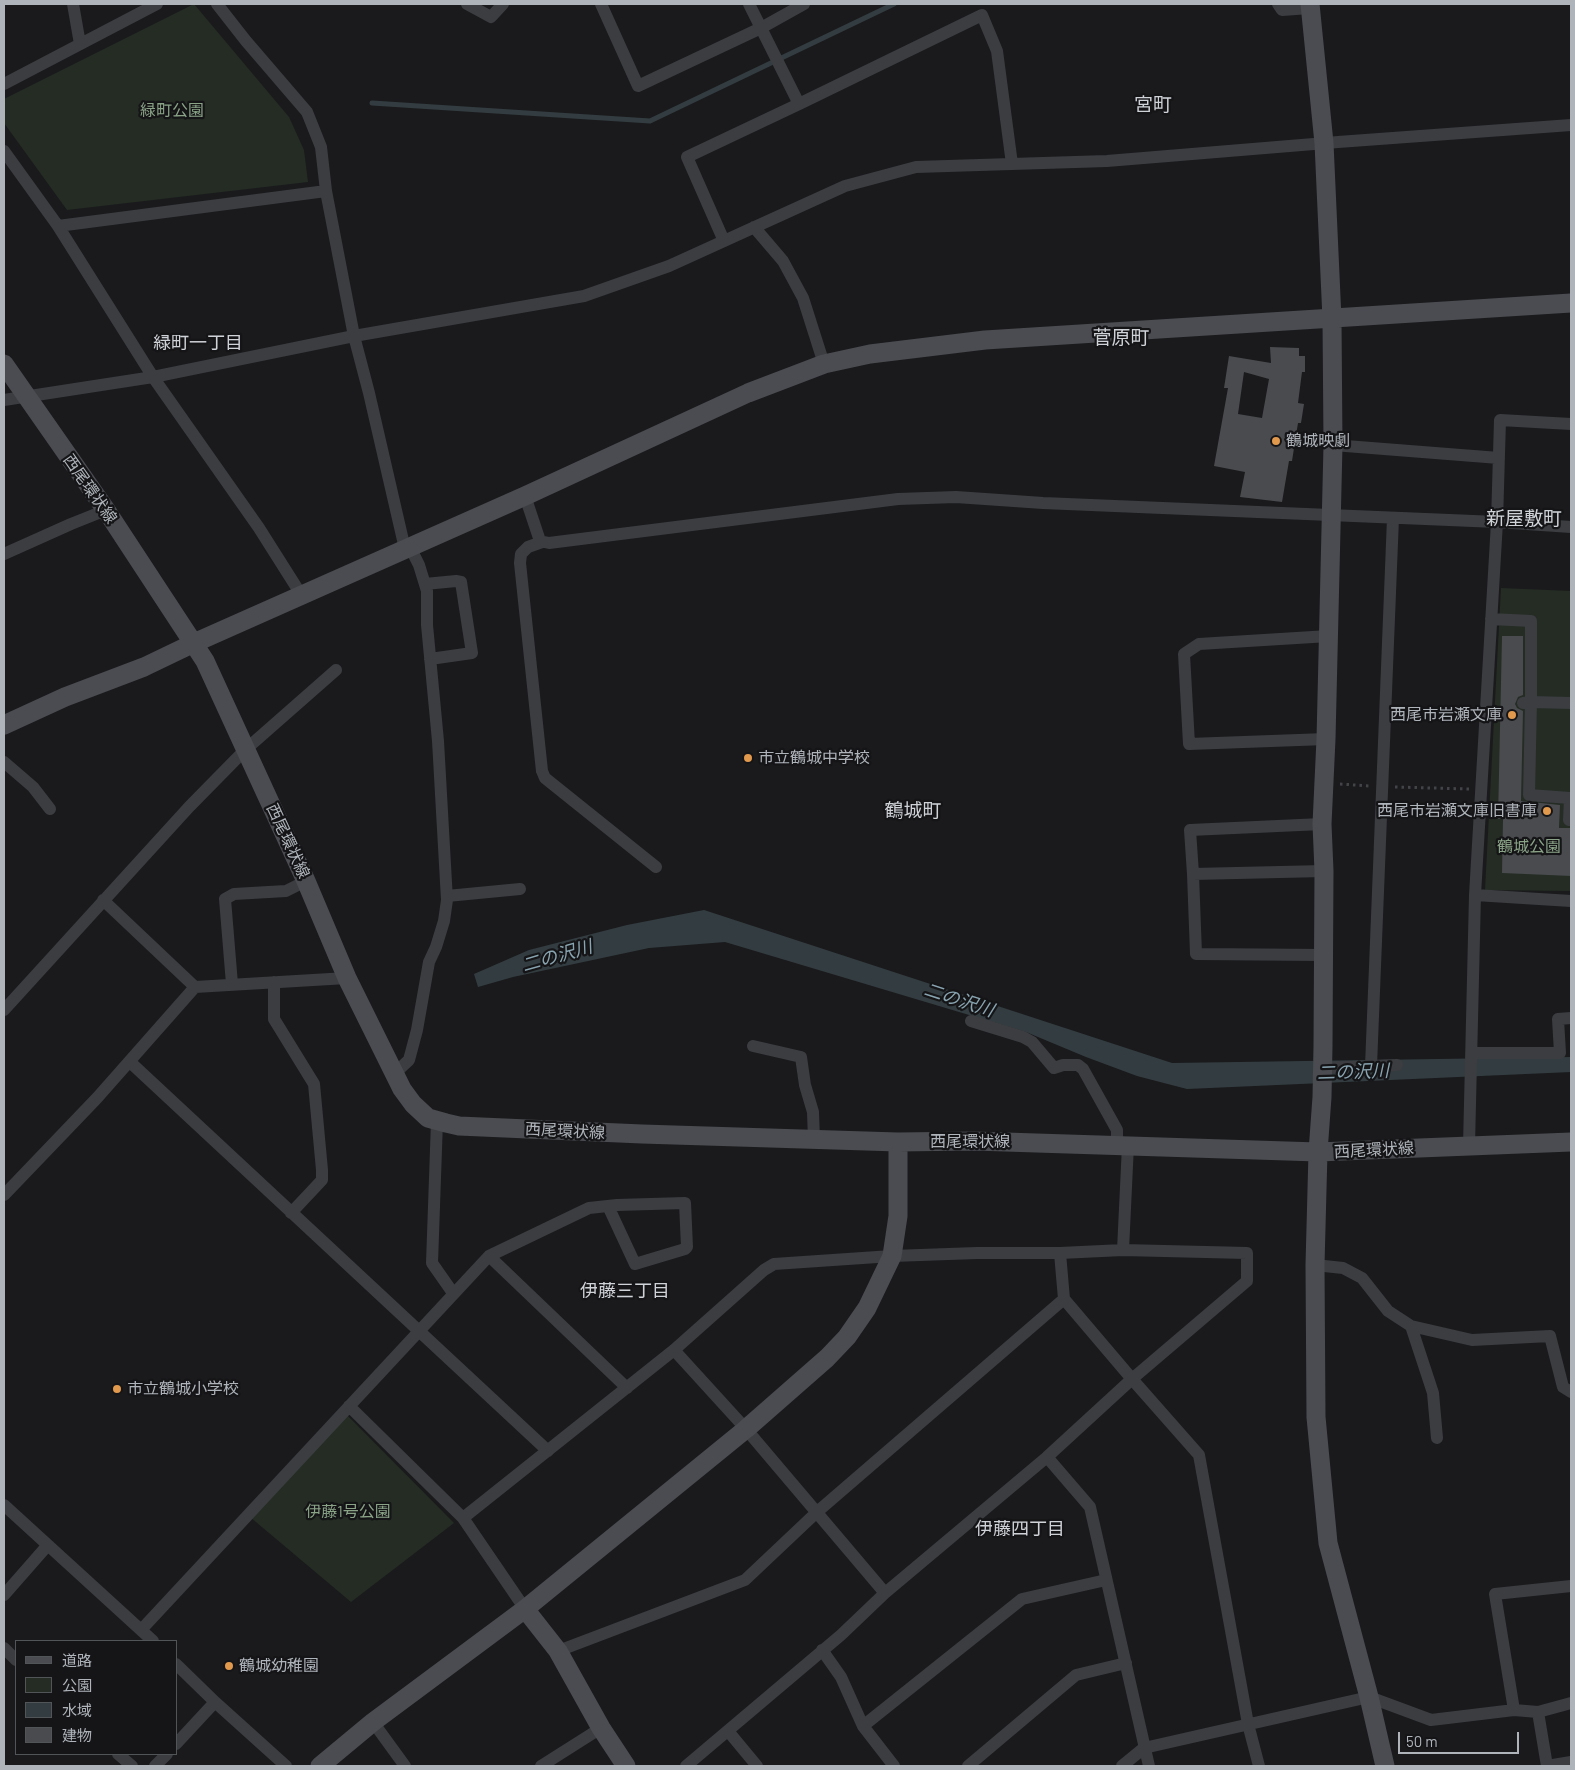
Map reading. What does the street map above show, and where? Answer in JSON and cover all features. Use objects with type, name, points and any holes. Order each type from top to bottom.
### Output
[{"type":"street","points":[[74,4],[80,44]]},
{"type":"street","points":[[4,84],[157,4]]},
{"type":"street","points":[[217,4],[307,112],[321,147],[326,191],[354,336],[408,548],[419,565],[427,591],[427,626],[438,741],[446,896],[444,921],[429,962],[418,1030],[409,1060],[394,1073]]},
{"type":"street","points":[[467,4],[490,17],[503,4]]},
{"type":"street","points":[[602,4],[638,86],[761,28],[804,4]]},
{"type":"street","points":[[749,4],[799,104]]},
{"type":"street","points":[[1278,4],[1282,10],[1310,6],[1324,143],[1332,319],[1333,445],[1329,636],[1322,824],[1324,871],[1323,1046],[1315,1265],[1316,1417],[1328,1543],[1369,1697],[1385,1766]]},
{"type":"street","points":[[724,241],[687,158],[982,16],[997,50],[1012,164]]},
{"type":"street","points":[[4,400],[153,377],[354,336],[584,296],[669,266],[845,186],[916,167],[1107,161],[1571,125]]},
{"type":"street","points":[[4,151],[58,226],[153,377],[259,528],[302,596]]},
{"type":"street","points":[[58,226],[326,191]]},
{"type":"street","points":[[754,227],[783,261],[803,298],[824,364]]},
{"type":"street","points":[[4,725],[65,697],[144,667],[525,496],[748,393],[824,364],[870,354],[985,340],[1571,303]]},
{"type":"street","name":"西尾環状線","points":[[4,364],[106,510],[205,661],[306,881],[347,978],[402,1089],[413,1104],[428,1118],[459,1126],[642,1134],[898,1142],[974,1141],[1318,1152],[1571,1142]]},
{"type":"street","points":[[1469,1145],[1475,895],[1497,522],[1500,420],[1571,424]]},
{"type":"street","points":[[1333,445],[1499,458]]},
{"type":"street","points":[[525,496],[540,541],[542,542]]},
{"type":"street","points":[[656,866],[545,778],[542,771],[520,563],[521,554],[528,547],[542,542],[558,542],[898,499],[956,497],[1043,503],[1497,522],[1571,527]]},
{"type":"street","points":[[4,554],[106,510]]},
{"type":"street","points":[[1371,1066],[1393,518]]},
{"type":"street","points":[[425,584],[461,582],[472,653],[430,659]]},
{"type":"street","points":[[1491,619],[1531,621],[1527,703],[1529,795],[1570,798],[1569,820],[1571,820]]},
{"type":"street","points":[[1326,739],[1189,744],[1184,654],[1199,644],[1329,636]]},
{"type":"street","points":[[4,1010],[102,900],[189,807],[245,750],[336,670]]},
{"type":"street","points":[[1527,703],[1571,703]]},
{"type":"street","points":[[4,762],[33,787],[50,809]]},
{"type":"street","points":[[1322,824],[1190,830],[1196,954],[1324,955]]},
{"type":"street","points":[[1193,874],[1324,871]]},
{"type":"street","points":[[232,984],[225,899],[234,894],[286,891],[306,881]]},
{"type":"street","points":[[446,896],[520,890]]},
{"type":"street","points":[[1475,895],[1571,901]]},
{"type":"street","points":[[102,900],[195,987]]},
{"type":"street","points":[[4,1195],[130,1062],[195,987],[347,978]]},
{"type":"street","points":[[274,982],[274,1019],[314,1084],[322,1170],[322,1180],[291,1212]]},
{"type":"street","points":[[1472,1053],[1560,1053],[1558,1019],[1571,1018]]},
{"type":"street","points":[[971,1021],[1023,1037],[1032,1042],[1054,1068],[1063,1065],[1078,1065],[1083,1069],[1117,1130],[1123,1145],[1123,1250]]},
{"type":"street","points":[[753,1046],[801,1057],[804,1085],[813,1112],[814,1140]]},
{"type":"street","points":[[130,1062],[548,1451]]},
{"type":"street","points":[[1322,1068],[1398,1065]]},
{"type":"street","points":[[437,1120],[432,1263],[454,1293]]},
{"type":"street","points":[[320,1766],[373,1722],[525,1609],[746,1429],[827,1358],[847,1337],[867,1308],[892,1256],[898,1216],[898,1142]]},
{"type":"street","points":[[142,1630],[489,1256],[589,1208],[608,1206],[685,1203],[687,1246],[685,1249],[635,1264],[608,1206]]},
{"type":"street","points":[[463,1518],[674,1350],[764,1270],[774,1264],[892,1256],[1123,1250],[1247,1253],[1247,1280],[1132,1379],[1046,1457],[885,1593],[822,1650],[686,1766]]},
{"type":"street","points":[[1060,1253],[1064,1298],[1199,1455],[1248,1724],[1259,1766]]},
{"type":"street","points":[[489,1256],[627,1388]]},
{"type":"street","points":[[1315,1265],[1343,1268],[1362,1278],[1388,1311],[1411,1326],[1472,1340],[1550,1336],[1563,1387],[1571,1392]]},
{"type":"street","points":[[558,1651],[745,1580],[817,1512],[1064,1298]]},
{"type":"street","points":[[1411,1326],[1433,1393],[1437,1438]]},
{"type":"street","points":[[674,1350],[746,1429],[885,1593]]},
{"type":"street","points":[[349,1406],[463,1518],[525,1609],[558,1651],[601,1728],[626,1766]]},
{"type":"street","points":[[1046,1457],[1090,1507],[1149,1766]]},
{"type":"street","points":[[4,1506],[152,1640]]},
{"type":"street","points":[[4,1595],[48,1546]]},
{"type":"street","points":[[863,1726],[1022,1599],[1106,1580]]},
{"type":"street","points":[[1514,1710],[1495,1594],[1571,1586]]},
{"type":"street","points":[[4,1648],[15,1659]]},
{"type":"street","points":[[822,1650],[841,1676],[863,1726],[894,1766]]},
{"type":"street","points":[[968,1766],[1076,1675],[1126,1663]]},
{"type":"street","points":[[178,1666],[286,1766]]},
{"type":"street","points":[[1122,1766],[1144,1748],[1369,1697],[1431,1720],[1514,1710],[1538,1712],[1571,1703]]},
{"type":"street","points":[[178,1742],[215,1702]]},
{"type":"street","points":[[1538,1712],[1547,1766],[1571,1762]]},
{"type":"street","points":[[373,1722],[405,1766]]},
{"type":"street","points":[[541,1766],[601,1728]]},
{"type":"street","points":[[728,1731],[757,1766]]},
{"type":"street","points":[[119,1755],[132,1766]]},
{"type":"street","points":[[155,1766],[166,1755]]},
{"type":"path","points":[[1324,783],[1481,789]]},
{"type":"green space","name":"緑町公園","points":[[194,4],[289,117],[304,150],[308,182],[67,210],[4,123],[4,99]]},
{"type":"green space","name":"鶴城公園","points":[[1501,588],[1571,591],[1571,891],[1485,890]]},
{"type":"green space","name":"伊藤1号公園","points":[[345,1413],[454,1523],[351,1602],[250,1517]]},
{"type":"water","name":"二の沢川","points":[[704,910],[1172,1063],[1571,1057],[1571,1072],[1187,1089],[1137,1076],[1026,1032],[725,942],[649,948],[513,977],[478,987],[474,974],[529,950],[627,925]]},
{"type":"building","points":[[1270,347],[1299,348],[1299,356],[1305,356],[1305,372],[1302,372],[1298,403],[1304,404],[1301,423],[1298,423],[1292,461],[1289,461],[1282,502],[1240,497],[1245,472],[1214,466],[1228,388],[1224,388],[1229,356],[1271,363]],"holes":[[[1244,372],[1269,379],[1262,418],[1238,414]]]},
{"type":"building","points":[[1502,636],[1523,636],[1523,695],[1518,697],[1515,704],[1517,708],[1523,711],[1521,801],[1560,805],[1559,828],[1571,828],[1571,876],[1502,873],[1503,819],[1498,819]]},
{"type":"waterway","points":[[372,103],[650,121],[894,4]]},
{"type":"place","name":"鶴城映劇","points":[[1276,441]]},
{"type":"place","name":"西尾市岩瀬文庫","points":[[1512,715]]},
{"type":"place","name":"市立鶴城中学校","points":[[748,758]]},
{"type":"place","name":"西尾市岩瀬文庫旧書庫","points":[[1547,811]]},
{"type":"place","name":"市立鶴城小学校","points":[[117,1389]]},
{"type":"place","name":"鶴城幼稚園","points":[[229,1666]]},
{"type":"district","name":"宮町","points":[[1153,105]]},
{"type":"district","name":"菅原町","points":[[1121,338]]},
{"type":"district","name":"緑町一丁目","points":[[198,343]]},
{"type":"district","name":"新屋敷町","points":[[1524,519]]},
{"type":"district","name":"鶴城町","points":[[913,811]]},
{"type":"district","name":"伊藤三丁目","points":[[625,1291]]},
{"type":"district","name":"伊藤四丁目","points":[[1020,1529]]}]
